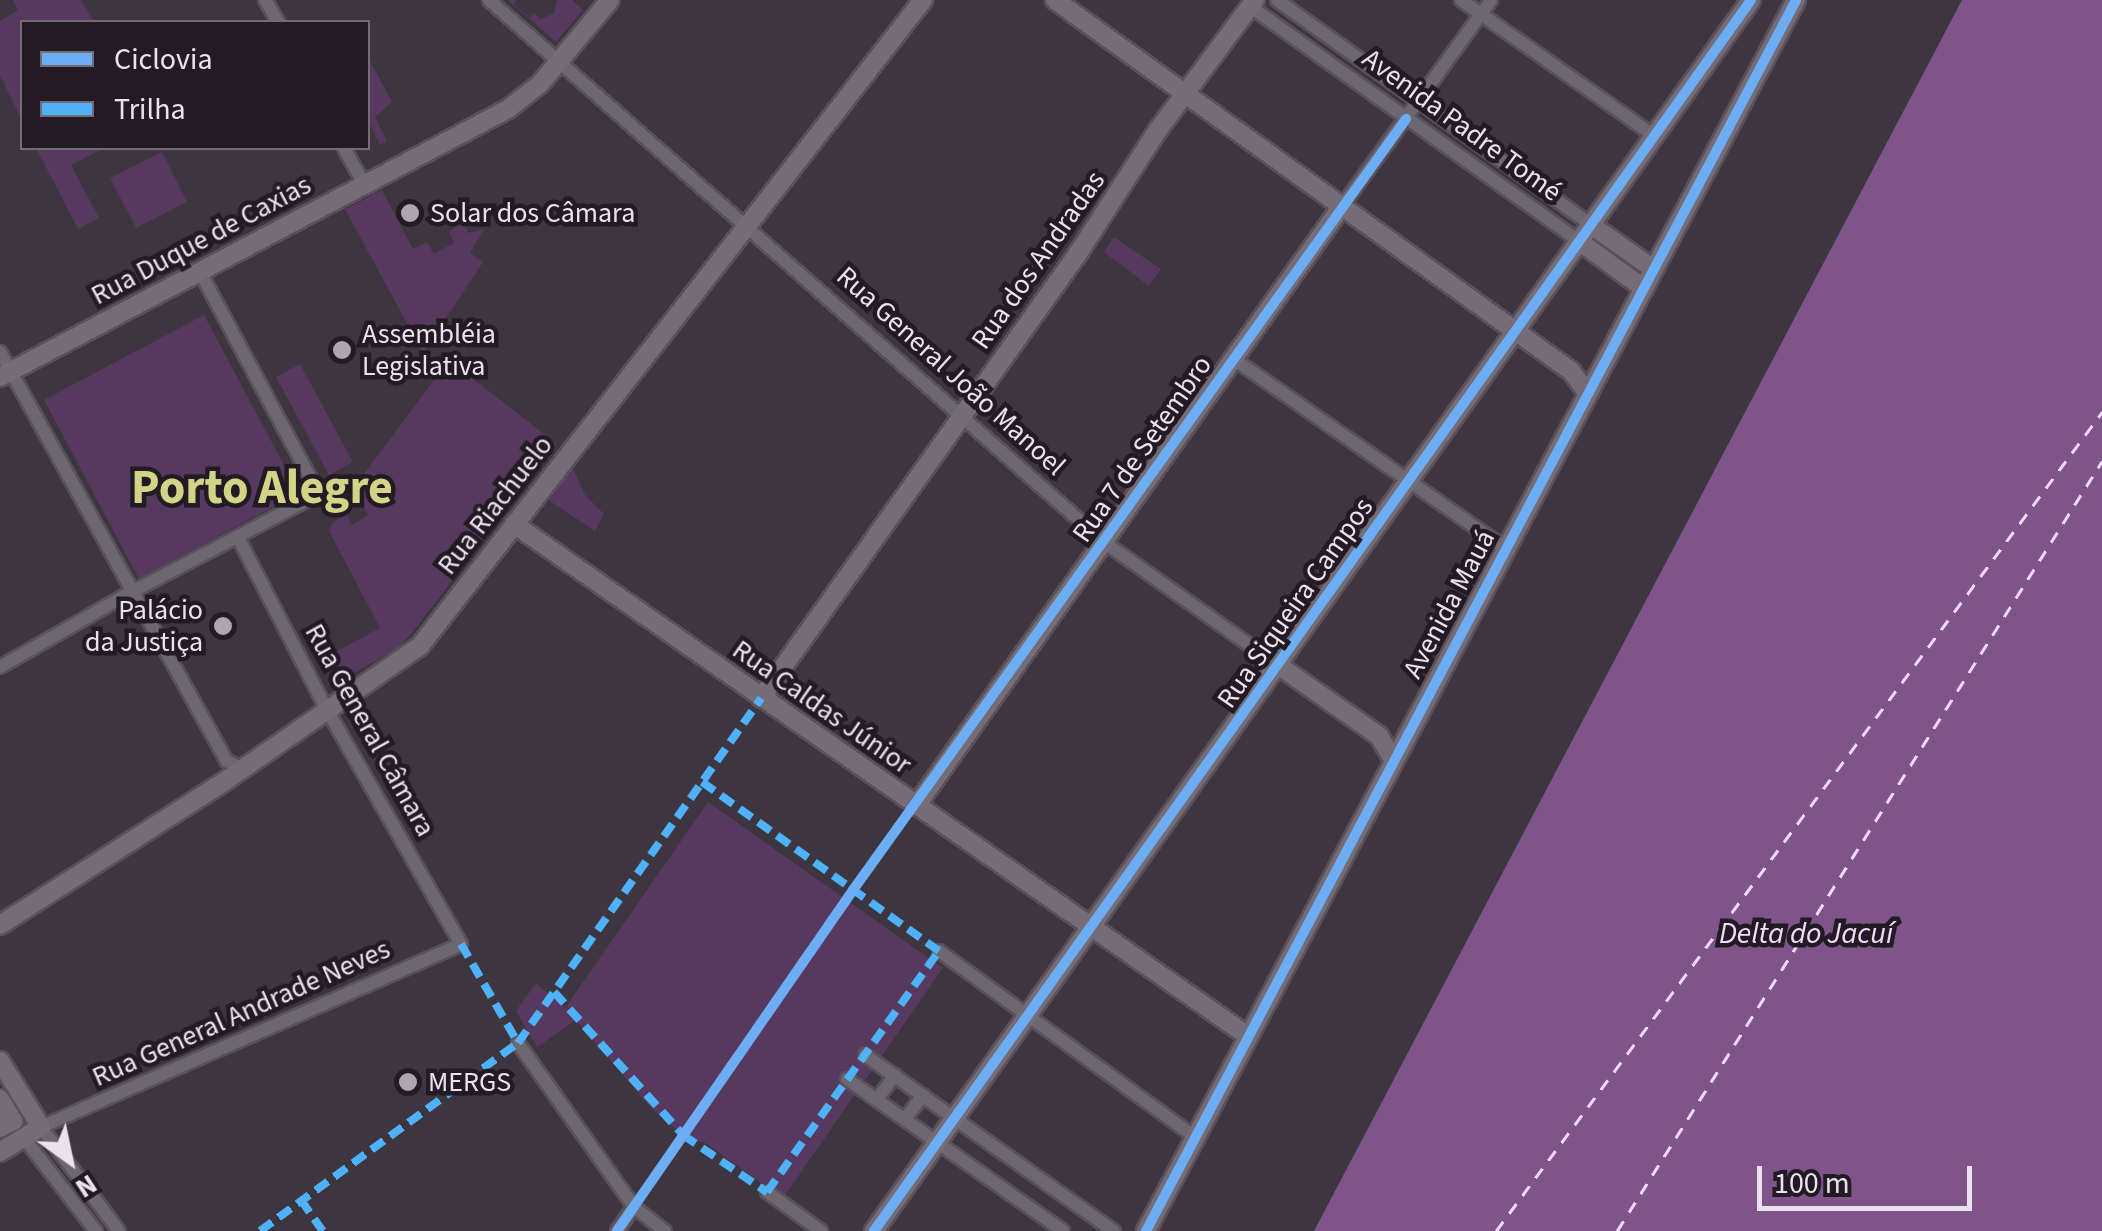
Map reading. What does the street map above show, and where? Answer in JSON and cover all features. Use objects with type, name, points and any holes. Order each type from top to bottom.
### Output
[{"type":"street","name":"Rua General João Manoel","points":[[489,0],[1104,542],[1379,736],[1393,759]]},
{"type":"street","name":"Rua Duque de Caxias","points":[[5,374],[508,109],[529,94],[560,61],[610,0]]},
{"type":"street","name":"Rua Riachuelo","points":[[0,925],[328,712],[420,646],[923,0]]},
{"type":"street","points":[[1055,0],[1574,374],[1586,391]]},
{"type":"street","name":"Avenida Padre Tomé","points":[[1277,0],[1652,268]]},
{"type":"street","points":[[1461,0],[1656,137]]},
{"type":"street","name":"Rua 7 de Setembro","points":[[916,806],[1491,0]]},
{"type":"street","name":"Rua Siqueira Campos","points":[[874,1231],[1751,0]]},
{"type":"street","name":"Avenida Mauá","points":[[1146,1231],[1586,391],[1796,0]]},
{"type":"street","name":"Rua dos Andradas","points":[[761,698],[961,419],[1158,130],[1188,97],[1253,3]]},
{"type":"street","name":"Avenida Padre Tomé","points":[[1253,3],[1406,119],[1642,287]]},
{"type":"street","points":[[1330,63],[1342,46]]},
{"type":"street","points":[[345,150],[364,184]]},
{"type":"street","points":[[1480,172],[1492,155]]},
{"type":"street","points":[[1517,199],[1529,181]]},
{"type":"street","points":[[0,667],[132,592],[319,494],[200,272]]},
{"type":"street","points":[[0,352],[5,374],[227,762],[243,768]]},
{"type":"street","points":[[1234,359],[1505,548]]},
{"type":"street","name":"Rua Caldas Júnior","points":[[514,524],[1248,1036]]},
{"type":"street","name":"Rua General Câmara","points":[[238,538],[328,712],[462,944]]},
{"type":"street","name":"Rua General Andrade Neves","points":[[40,1126],[462,944]]},
{"type":"street","points":[[940,952],[1195,1136]]},
{"type":"street","points":[[518,1042],[634,1208],[665,1231]]},
{"type":"street","points":[[865,1054],[1114,1231]]},
{"type":"street","points":[[0,1061],[40,1126],[120,1231]]},
{"type":"street","points":[[877,1100],[895,1075]]},
{"type":"street","points":[[847,1079],[1063,1231]]},
{"type":"street","points":[[906,1120],[923,1095]]},
{"type":"street","points":[[0,1098],[7,1125]]},
{"type":"street","points":[[0,1152],[40,1126]]},
{"type":"street","points":[[24,1138],[96,1231]]},
{"type":"street","points":[[767,1192],[821,1231]]},
{"type":"street","points":[[618,1231],[634,1208]]},
{"type":"shaded area","points":[[13,0],[81,0],[93,20],[20,20],[20,117],[0,75],[0,21],[18,10]]},
{"type":"shaded area","points":[[508,0],[517,0],[514,4],[530,18],[534,13],[541,19],[554,13],[557,0],[572,0],[583,10],[556,42]]},
{"type":"shaded area","points":[[370,61],[392,102],[375,117],[387,141],[380,145],[370,125]]},
{"type":"shaded area","points":[[37,150],[100,150],[71,165],[99,218],[78,229]]},
{"type":"shaded area","points":[[162,152],[187,202],[136,228],[110,178]]},
{"type":"shaded area","points":[[382,190],[413,249],[427,242],[434,254],[454,243],[449,231],[463,223],[469,233],[484,229],[470,253],[483,262],[423,353],[345,209]]},
{"type":"shaded area","points":[[1114,237],[1161,269],[1149,286],[1104,252]]},
{"type":"shaded area","points":[[204,315],[299,493],[139,579],[44,400]]},
{"type":"shaded area","points":[[449,360],[557,444],[411,634],[395,650],[349,676],[341,673],[330,655],[380,628],[329,531],[333,522],[347,515],[352,525],[368,515],[357,494],[366,489],[361,478]]},
{"type":"shaded area","points":[[300,364],[353,462],[329,475],[276,377]]},
{"type":"shaded area","points":[[572,466],[585,495],[604,514],[595,531],[544,497]]},
{"type":"shaded area","points":[[708,802],[943,968],[783,1198],[707,1144],[683,1135],[651,1108],[576,1020],[537,1047],[516,1011],[536,983],[565,1008]]},
{"type":"water","name":"Delta do Jacuí","points":[[1962,0],[2102,0],[2102,1231],[1314,1231]]},
{"type":"ferry route","points":[[1496,1231],[2102,412]]},
{"type":"ferry route","points":[[1617,1231],[2102,461]]},
{"type":"marked path","points":[[260,1231],[518,1043],[761,698]]},
{"type":"marked path","points":[[554,992],[683,1135],[767,1192],[939,951],[702,782]]},
{"type":"marked path","points":[[461,944],[518,1043]]},
{"type":"marked path","points":[[301,1200],[323,1231]]},
{"type":"cycle path","points":[[874,1231],[1751,0]]},
{"type":"cycle path","points":[[1146,1231],[1796,0]]},
{"type":"cycle path","points":[[617,1231],[853,890],[1406,119]]},
{"type":"place","name":"Solar dos Câmara","points":[[410,213]]},
{"type":"place","name":"Assembléia Legislativa","points":[[342,350]]},
{"type":"place","name":"Palácio da Justiça","points":[[223,626]]},
{"type":"place","name":"MERGS","points":[[408,1082]]},
{"type":"district","name":"Porto Alegre","points":[[262,489]]}]
